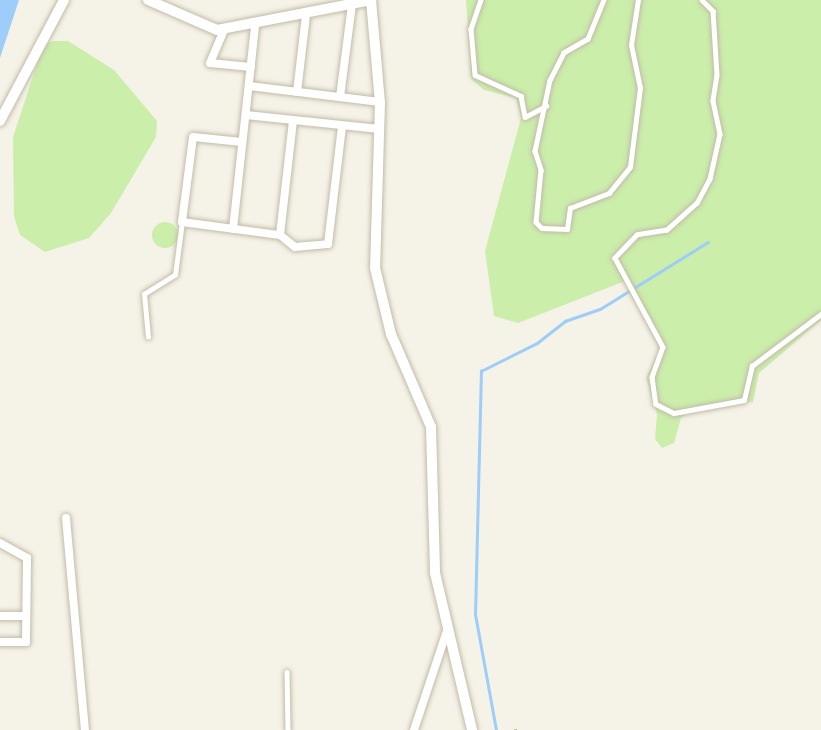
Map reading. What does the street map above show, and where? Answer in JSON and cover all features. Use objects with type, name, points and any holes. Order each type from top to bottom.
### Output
[{"type":"street","points":[[0,121],[64,0]]},
{"type":"street","points":[[148,0],[224,30],[255,26],[371,0],[380,102],[375,268],[391,334],[431,427],[433,551],[472,730]]},
{"type":"street","points":[[340,97],[352,4]]},
{"type":"street","points":[[297,92],[306,15]]},
{"type":"street","points":[[233,229],[255,26]]},
{"type":"street","points":[[224,30],[210,63],[251,67]]},
{"type":"street","points":[[248,86],[380,102]]},
{"type":"street","points":[[246,116],[379,130]]},
{"type":"street","points":[[280,235],[293,121]]},
{"type":"street","points":[[242,142],[193,137],[182,222],[280,235],[295,247],[328,244],[342,127]]},
{"type":"street","points":[[66,518],[85,730]]},
{"type":"street","points":[[0,543],[27,558],[26,642],[0,642]]},
{"type":"street","points":[[0,616],[26,616]]},
{"type":"street","points":[[414,730],[449,624]]},
{"type":"lane","points":[[481,0],[470,43],[478,81],[521,96],[528,118],[548,105]]},
{"type":"lane","points":[[604,0],[588,40],[564,53],[550,80],[548,105],[535,151],[541,170],[536,222],[567,229],[570,208],[614,190],[632,162],[640,88],[631,45],[638,0]]},
{"type":"lane","points":[[702,0],[713,11],[718,75],[713,102],[720,134],[710,179],[697,203],[667,230],[637,235],[615,258],[664,350],[652,377],[656,404],[674,414],[744,400],[752,366],[821,314]]},
{"type":"lane","points":[[148,337],[144,294],[174,275],[182,222]]},
{"type":"lane","points":[[287,672],[288,730]]},
{"type":"green space","points":[[466,0],[821,0],[821,320],[759,373],[753,402],[694,409],[681,418],[674,443],[662,448],[655,439],[657,414],[646,378],[660,350],[625,281],[518,323],[494,316],[485,251],[521,118],[516,98],[484,90],[471,79]]},
{"type":"green space","points":[[53,41],[68,41],[114,70],[157,121],[156,137],[111,213],[89,238],[45,252],[20,235],[14,216],[13,137],[43,46]]},
{"type":"green space","points":[[165,222],[174,226],[178,235],[174,244],[165,248],[156,244],[152,235],[156,226]]},
{"type":"water","points":[[0,0],[19,0],[0,58]]},
{"type":"waterway","points":[[496,730],[475,615],[481,371],[537,343],[565,321],[600,309],[708,242]]}]
